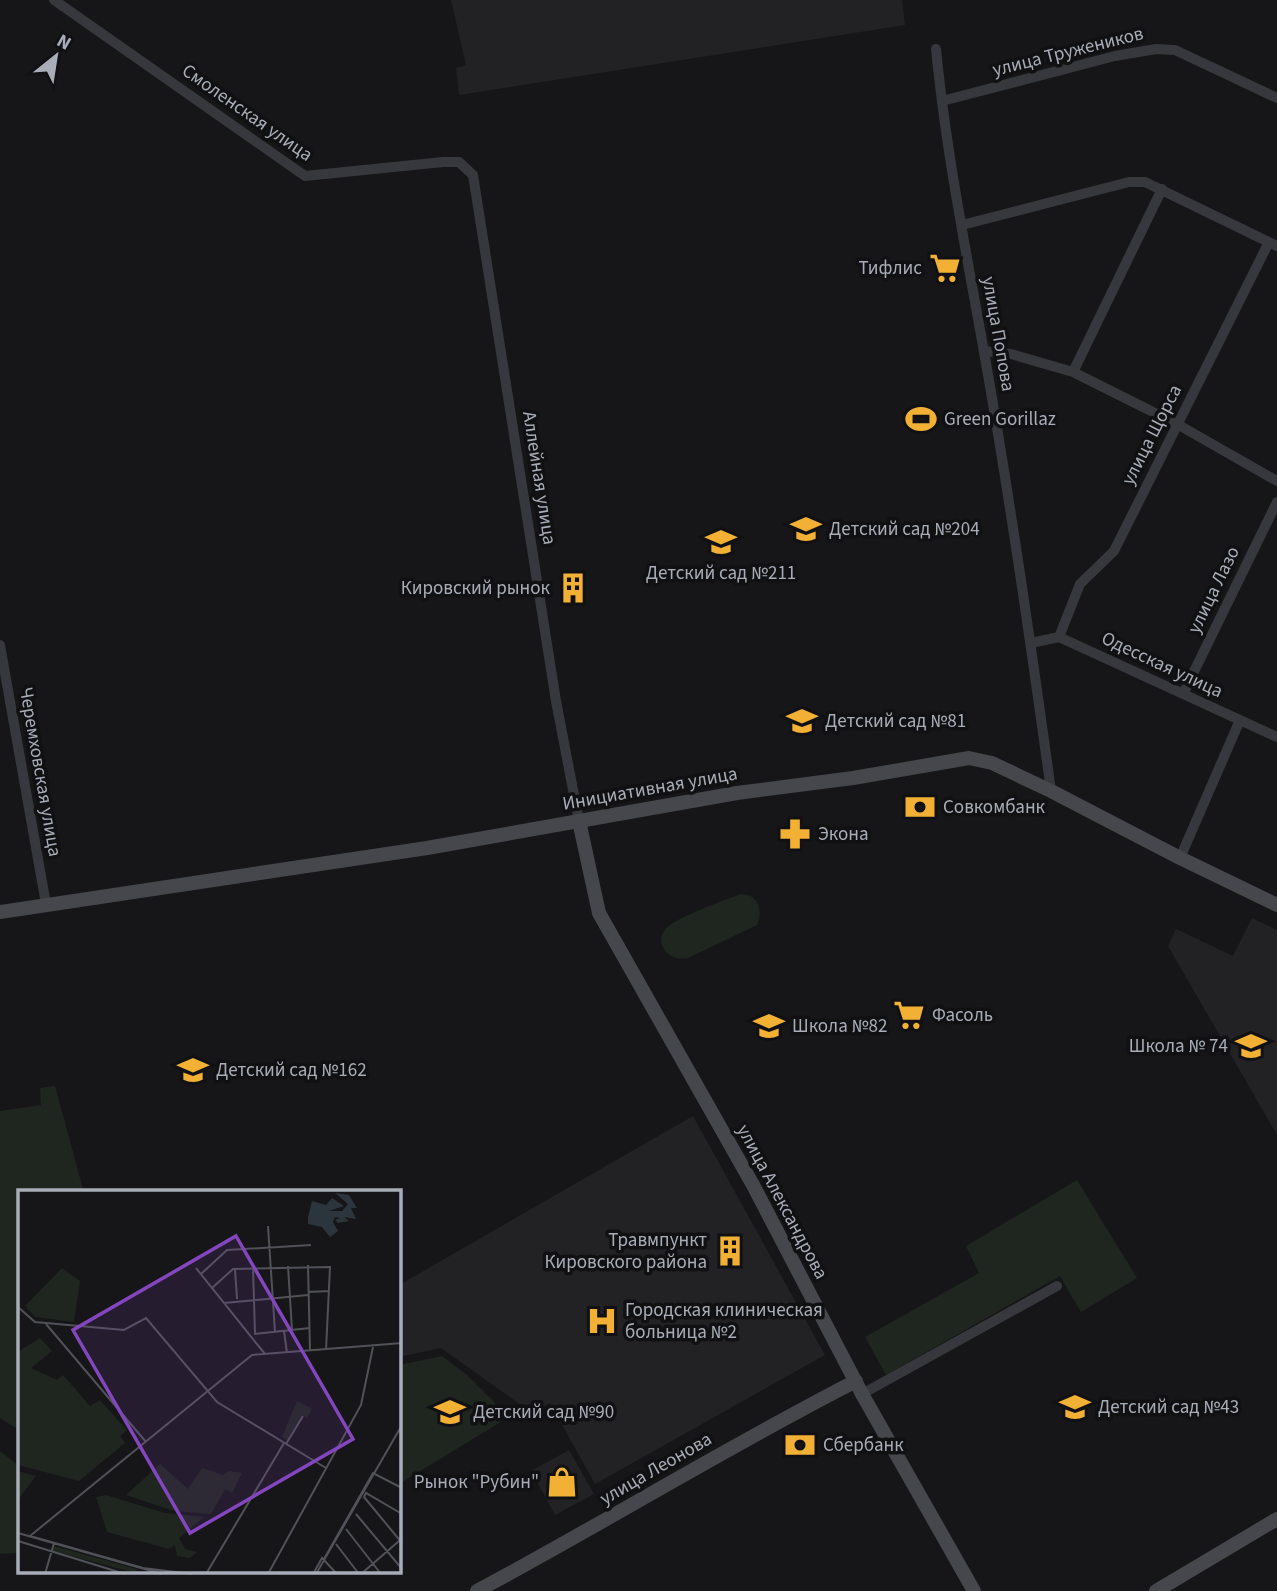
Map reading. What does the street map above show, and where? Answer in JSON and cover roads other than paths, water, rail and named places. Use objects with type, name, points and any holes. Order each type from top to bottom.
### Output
[{"type":"main road","name":"Инициативная улица","points":[[0,912],[427,848],[737,793],[853,778],[969,758],[992,763],[1051,791],[1277,905]]},
{"type":"main road","name":"улица Александрова","points":[[579,821],[599,912],[753,1185],[859,1388],[974,1591]]},
{"type":"main road","name":"улица Леонова","points":[[477,1591],[560,1547],[739,1444],[859,1388]]},
{"type":"main road","points":[[1156,1591],[1277,1519]]},
{"type":"street","name":"Смоленская улица","points":[[54,0],[305,176],[443,162]]},
{"type":"street","name":"улица Попова","points":[[936,49],[953,188],[984,351],[1031,643],[1051,791]]},
{"type":"street","name":"улица Тружеников","points":[[942,102],[1115,56],[1156,49],[1175,50],[1277,98]]},
{"type":"street","name":"Аллейная улица","points":[[443,162],[459,162],[473,174],[554,688],[579,821]]},
{"type":"street","points":[[962,225],[1129,182],[1146,182],[1273,244]]},
{"type":"street","points":[[1073,372],[1162,189]]},
{"type":"street","name":"улица Щорса","points":[[1059,637],[1080,584],[1114,551],[1177,424],[1273,244]]},
{"type":"street","points":[[984,351],[1011,354],[1073,372],[1177,424],[1277,481]]},
{"type":"street","name":"улица Лазо","points":[[1182,694],[1277,502]]},
{"type":"street","points":[[1031,643],[1059,637]]},
{"type":"street","name":"Одесская улица","points":[[1059,637],[1277,737]]},
{"type":"street","name":"Черемховская улица","points":[[0,645],[46,904]]},
{"type":"street","points":[[1180,858],[1240,720]]},
{"type":"street","name":"улица Леонова","points":[[859,1388],[1057,1286]]},
{"type":"place","name":"Тифлис","points":[[945,268]]},
{"type":"place","name":"Green Gorillaz","points":[[921,419]]},
{"type":"place","name":"Детский сад №204","points":[[806,529]]},
{"type":"place","name":"Детский сад №211","points":[[721,542]]},
{"type":"place","name":"Кировский рынок","points":[[573,588]]},
{"type":"place","name":"Детский сад №81","points":[[802,721]]},
{"type":"place","name":"Совкомбанк","points":[[920,807]]},
{"type":"place","name":"Экона","points":[[795,834]]},
{"type":"place","name":"Фасоль","points":[[909,1015]]},
{"type":"place","name":"Школа №82","points":[[769,1026]]},
{"type":"place","name":"Школа № 74","points":[[1251,1046]]},
{"type":"place","name":"Детский сад №162","points":[[193,1070]]},
{"type":"place","name":"Травмпункт Кировского района","points":[[730,1251]]},
{"type":"place","name":"Городская клиническая больница №2","points":[[602,1321]]},
{"type":"place","name":"Детский сад №43","points":[[1075,1407]]},
{"type":"place","name":"Детский сад №90","points":[[450,1412]]},
{"type":"place","name":"Сбербанк","points":[[800,1445]]},
{"type":"place","name":"Рынок \"Рубин\"","points":[[562,1482]]}]
